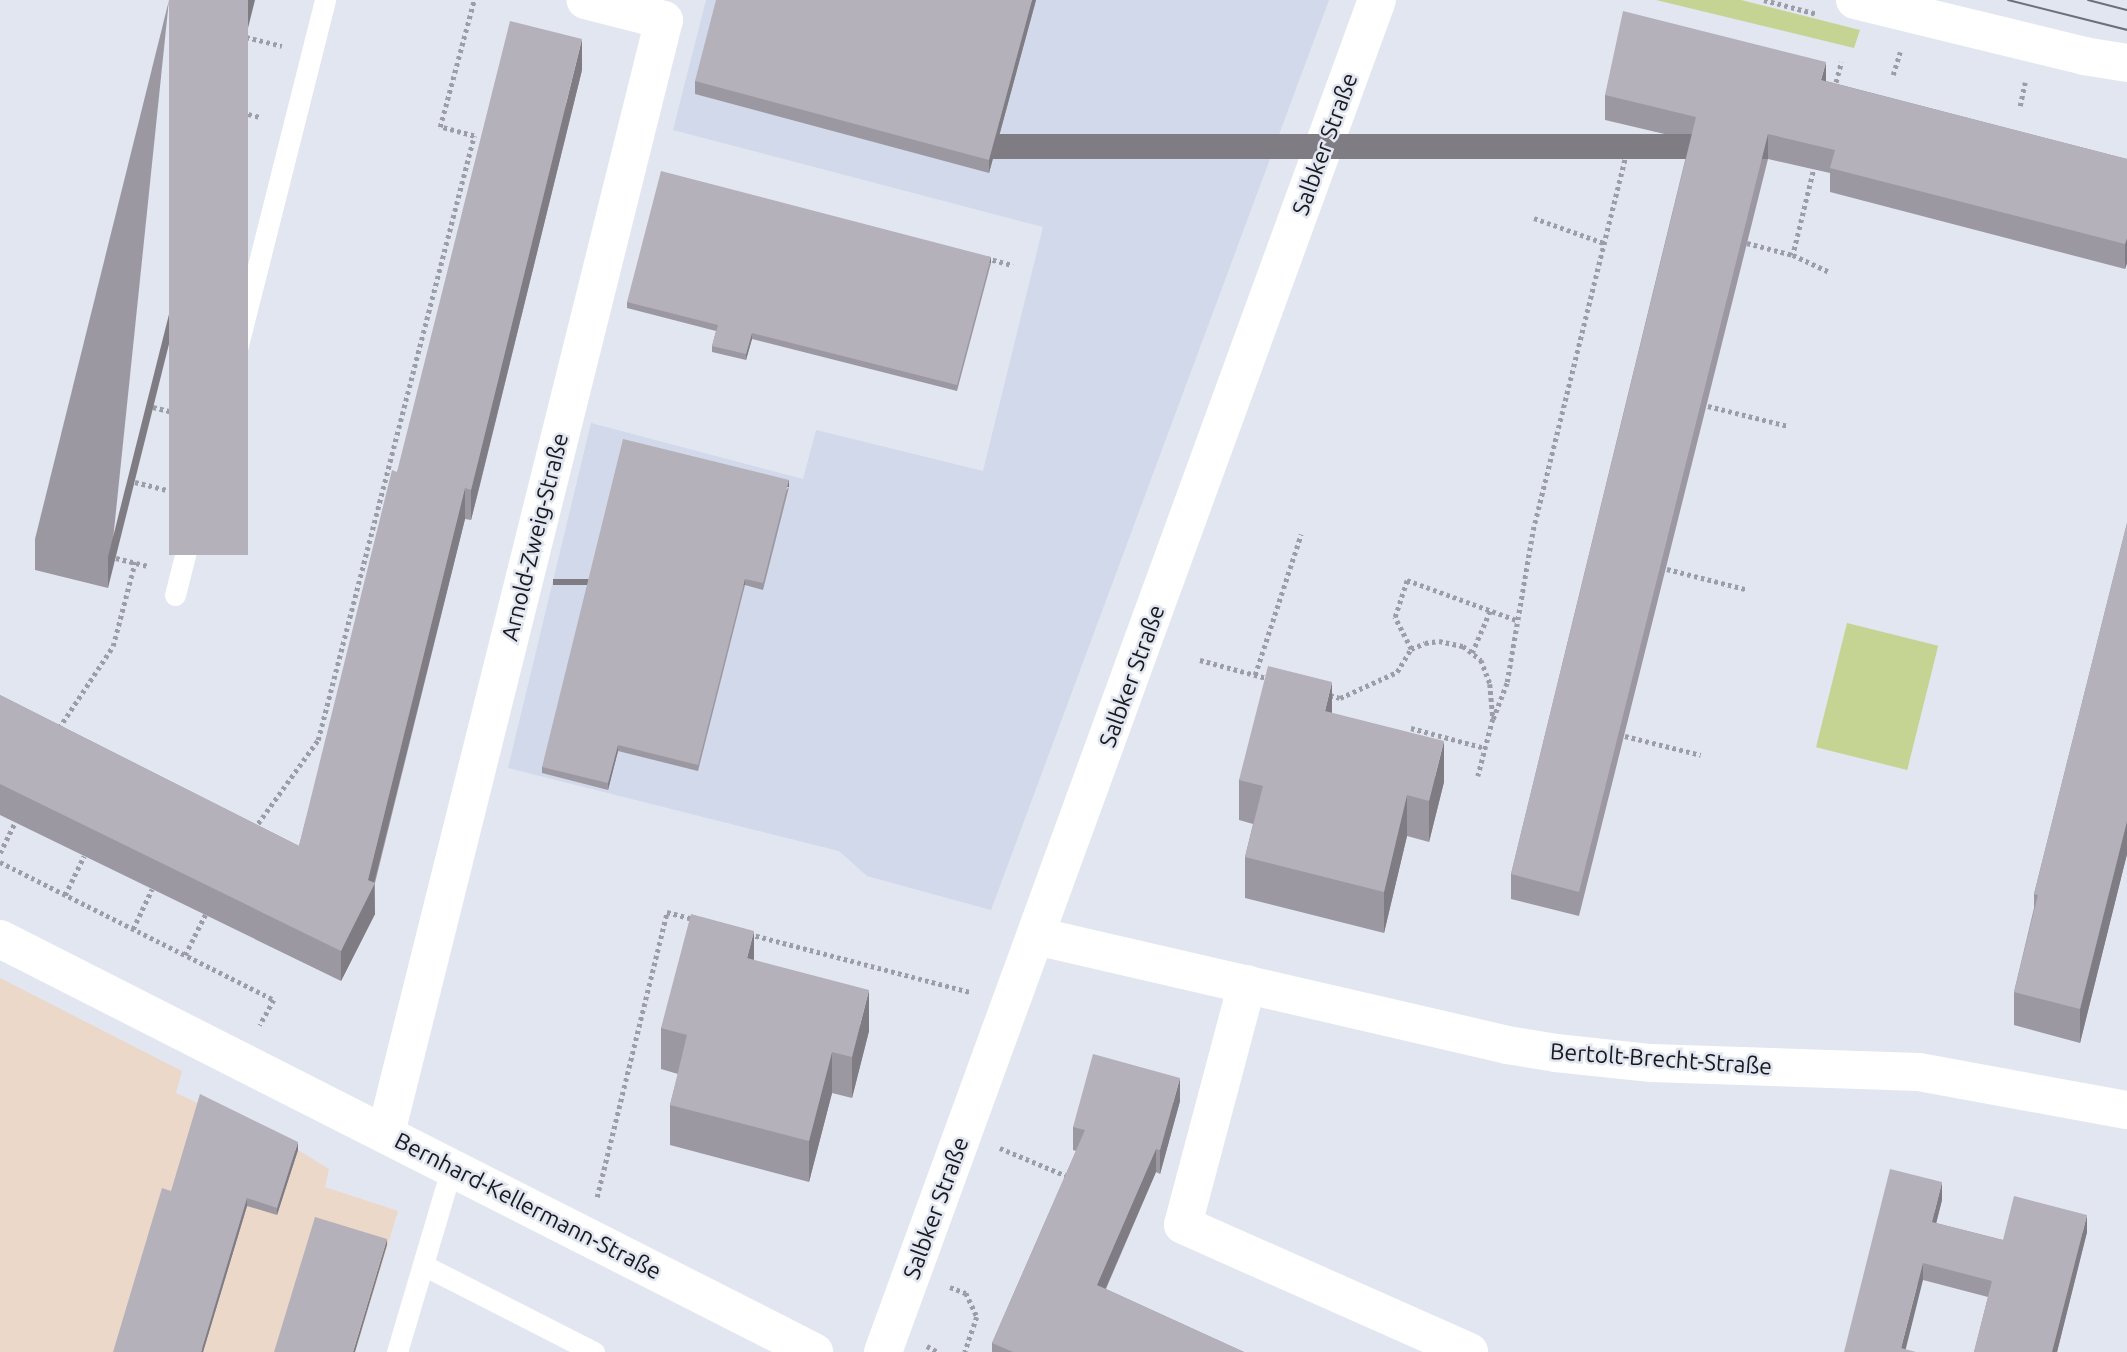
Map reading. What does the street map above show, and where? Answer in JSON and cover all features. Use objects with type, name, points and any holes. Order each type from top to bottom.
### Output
[{"type":"street","name":"Arnold-Zweig-Straße","points":[[386,1133],[664,20],[585,0]]},
{"type":"street","name":"Salbker Straße","points":[[883,1352],[1377,0]]},
{"type":"street","points":[[1855,0],[2084,56],[2127,63]]},
{"type":"street","name":"Bertolt-Brecht-Straße","points":[[1036,936],[1507,1045],[1556,1053],[1651,1063],[1920,1072],[2127,1110]]},
{"type":"street","name":"Bernhard-Kellermann-Straße","points":[[0,939],[814,1352]]},
{"type":"street","points":[[1247,984],[1183,1225],[1469,1352]]},
{"type":"lane","points":[[175,595],[325,0]]},
{"type":"lane","points":[[397,1352],[452,1166]]},
{"type":"lane","points":[[423,1265],[594,1352]]},
{"type":"path","points":[[251,834],[318,740],[474,136],[440,127],[474,0]]},
{"type":"path","points":[[1893,75],[1903,41]]},
{"type":"path","points":[[1831,101],[1841,62]]},
{"type":"path","points":[[1478,776],[1493,719],[1507,682],[1533,530],[1630,138]]},
{"type":"path","points":[[1793,255],[1818,152]]},
{"type":"path","points":[[1534,218],[1604,243]]},
{"type":"path","points":[[1747,243],[1793,255],[1829,272]]},
{"type":"path","points":[[972,254],[1013,265]]},
{"type":"path","points":[[1707,406],[1788,426]]},
{"type":"path","points":[[1255,675],[1301,534]]},
{"type":"path","points":[[59,729],[113,646],[135,562]]},
{"type":"path","points":[[1667,569],[1745,589]]},
{"type":"path","points":[[1411,649],[1395,617],[1407,580],[1519,621]]},
{"type":"path","points":[[1472,653],[1490,611]]},
{"type":"path","points":[[1328,695],[1340,698],[1398,672],[1411,649],[1439,641],[1462,646],[1481,660],[1490,684],[1493,719]]},
{"type":"path","points":[[1200,660],[1279,681]]},
{"type":"path","points":[[47,723],[72,734]]},
{"type":"path","points":[[1411,728],[1485,748]]},
{"type":"path","points":[[1625,736],[1701,755]]},
{"type":"path","points":[[244,820],[256,826]]},
{"type":"path","points":[[0,853],[15,822]]},
{"type":"path","points":[[65,895],[83,856]]},
{"type":"path","points":[[0,862],[274,999],[242,1060]]},
{"type":"path","points":[[133,929],[152,889]]},
{"type":"path","points":[[587,1236],[667,912],[703,922]]},
{"type":"path","points":[[184,955],[205,915]]},
{"type":"path","points":[[739,931],[1012,1003]]},
{"type":"path","points":[[996,1147],[1070,1178]]},
{"type":"path","name":"Salbker Straße","points":[[942,1284],[966,1293],[977,1317],[965,1352]]},
{"type":"shaded area","points":[[706,0],[1329,0],[991,910],[867,876],[839,851],[508,768],[591,423],[803,479],[816,430],[983,471],[1043,227],[673,130]]},
{"type":"shaded area","points":[[0,978],[182,1071],[176,1093],[298,1150],[329,1169],[325,1187],[398,1211],[355,1352],[0,1352]]},
{"type":"green space","points":[[1656,0],[1741,0],[1860,30],[1854,48]]},
{"type":"green space","points":[[1847,623],[1938,646],[1907,770],[1816,747]]},
{"type":"building","points":[[169,0],[248,0],[248,555],[169,555]]},
{"type":"building","points":[[716,0],[1032,0],[989,160],[695,81]]},
{"type":"building","points":[[1623,11],[1826,62],[1821,80],[2127,159],[2127,238],[2125,244],[1830,168],[1835,150],[1768,134],[1579,892],[1511,874],[1696,117],[1605,95]]},
{"type":"building","points":[[510,21],[582,39],[471,490],[465,488],[368,880],[375,883],[341,951],[0,784],[0,695],[299,846],[392,470],[397,472]]},
{"type":"building","points":[[661,171],[991,257],[957,385],[752,333],[746,354],[712,346],[718,325],[627,302]]},
{"type":"building","points":[[623,439],[789,480],[763,583],[745,579],[698,765],[618,745],[608,783],[542,767]]},
{"type":"building","points":[[2127,523],[2127,821],[2080,1009],[2014,992],[2038,895],[2034,894]]},
{"type":"building","points":[[1268,666],[1332,682],[1325,711],[1444,741],[1429,801],[1407,795],[1384,892],[1245,857],[1263,786],[1239,780]]},
{"type":"building","points":[[691,914],[754,931],[747,958],[869,990],[852,1057],[832,1052],[809,1141],[670,1105],[687,1035],[661,1028]]},
{"type":"building","points":[[1093,1054],[1180,1078],[1160,1150],[1156,1149],[1097,1285],[1244,1352],[1013,1352],[992,1343],[1085,1130],[1073,1127]]},
{"type":"building","points":[[200,1094],[298,1142],[277,1208],[247,1198],[201,1352],[113,1352],[162,1188],[171,1191]]},
{"type":"building","points":[[1890,1169],[1942,1182],[1932,1222],[2003,1240],[2014,1196],[2087,1215],[2052,1352],[1974,1352],[1992,1281],[1923,1263],[1901,1348],[1916,1352],[1844,1352]]},
{"type":"building","points":[[315,1217],[387,1239],[353,1352],[274,1352]]},
{"type":"tram line","points":[[2008,0],[2127,30]]},
{"type":"tram line","points":[[2088,0],[2127,10]]}]
